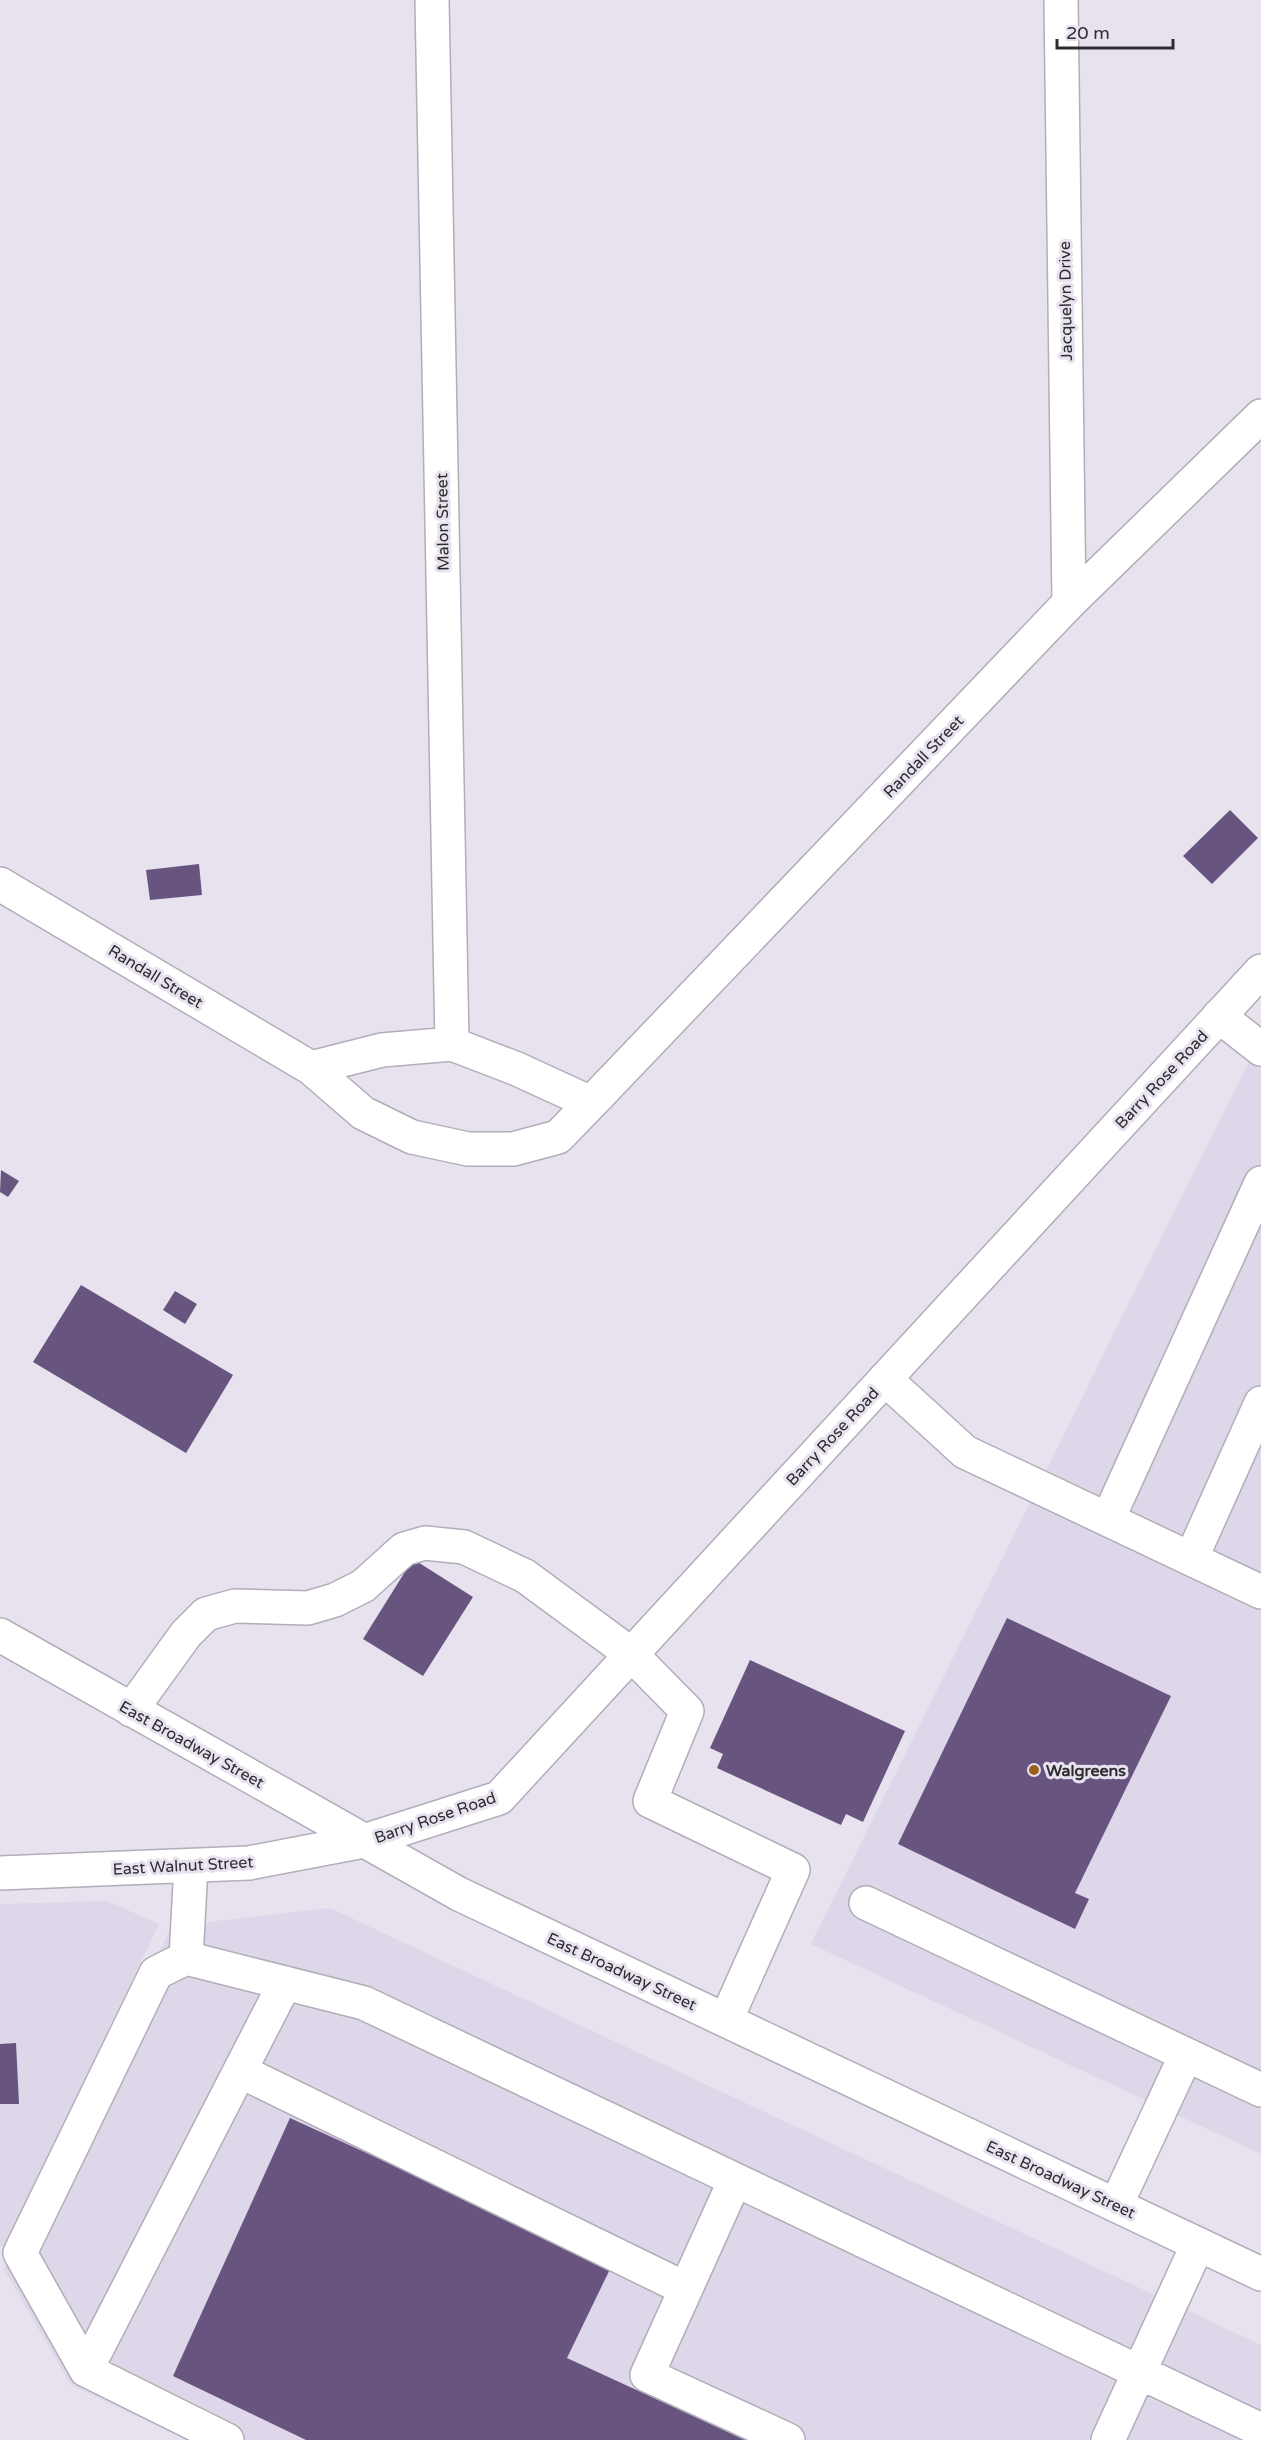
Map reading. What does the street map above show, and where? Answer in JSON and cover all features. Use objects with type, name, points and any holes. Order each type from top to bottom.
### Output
[{"type":"street","name":"Malon Street","points":[[432,0],[452,1044]]},
{"type":"street","name":"Jacquelyn Drive","points":[[1061,0],[1069,603]]},
{"type":"street","name":"Randall Street","points":[[0,884],[312,1068],[363,1113],[412,1137],[468,1149],[513,1149],[558,1137],[1069,603],[1261,416]]},
{"type":"street","name":"Barry Rose Road","points":[[364,1841],[499,1798],[1261,970]]},
{"type":"street","points":[[1219,1016],[1261,1049]]},
{"type":"street","points":[[312,1068],[382,1050],[452,1044],[591,1103]]},
{"type":"street","points":[[1108,1519],[1261,1183]]},
{"type":"street","points":[[885,1379],[965,1452],[1261,1592]]},
{"type":"street","points":[[1191,1559],[1261,1403]]},
{"type":"street","points":[[131,1710],[186,1634],[206,1614],[234,1606],[308,1608],[326,1603],[363,1586],[404,1549],[425,1543],[464,1547],[525,1576],[631,1654],[687,1711],[650,1801],[793,1870],[726,2020]]},
{"type":"street","name":"East Broadway Street","points":[[0,1635],[459,1894],[1261,2274]]},
{"type":"street","name":"East Walnut Street","points":[[0,1873],[249,1863],[364,1841]]},
{"type":"street","points":[[186,1958],[191,1866]]},
{"type":"street","points":[[866,1903],[1261,2090]]},
{"type":"street","points":[[227,2440],[86,2370],[20,2253],[156,1973],[186,1958],[364,2003],[1261,2430]]},
{"type":"street","points":[[86,2370],[285,1983]]},
{"type":"street","points":[[1116,2205],[1186,2055]]},
{"type":"street","points":[[240,2071],[686,2289]]},
{"type":"street","points":[[735,2180],[647,2375],[788,2440]]},
{"type":"street","points":[[1108,2440],[1198,2244]]},
{"type":"shaded area","points":[[1261,1037],[1261,2154],[811,1944]]},
{"type":"shaded area","points":[[107,1901],[159,1924],[4,2246],[0,2247],[0,1904]]},
{"type":"shaded area","points":[[330,1908],[1261,2345],[1261,2440],[187,2440],[71,2385],[4,2269],[172,1926]]},
{"type":"building","points":[[1230,810],[1258,838],[1212,884],[1183,856]]},
{"type":"building","points":[[199,864],[202,895],[150,900],[146,870]]},
{"type":"building","points":[[1,1170],[19,1181],[8,1197],[0,1192]]},
{"type":"building","points":[[81,1285],[233,1375],[186,1453],[33,1362]]},
{"type":"building","points":[[175,1291],[197,1304],[185,1324],[163,1310]]},
{"type":"building","points":[[413,1559],[473,1597],[423,1676],[363,1639]]},
{"type":"building","name":"Walgreens","points":[[1007,1618],[1171,1696],[1075,1893],[1089,1899],[1075,1929],[898,1844]]},
{"type":"building","points":[[750,1660],[905,1731],[863,1822],[846,1814],[841,1825],[717,1768],[723,1754],[710,1748]]},
{"type":"building","points":[[16,2043],[19,2104],[0,2104],[0,2044]]},
{"type":"building","points":[[290,2118],[612,2265],[567,2358],[745,2440],[306,2440],[173,2376]]},
{"type":"place","name":"Walgreens","points":[[1034,1770]]}]
